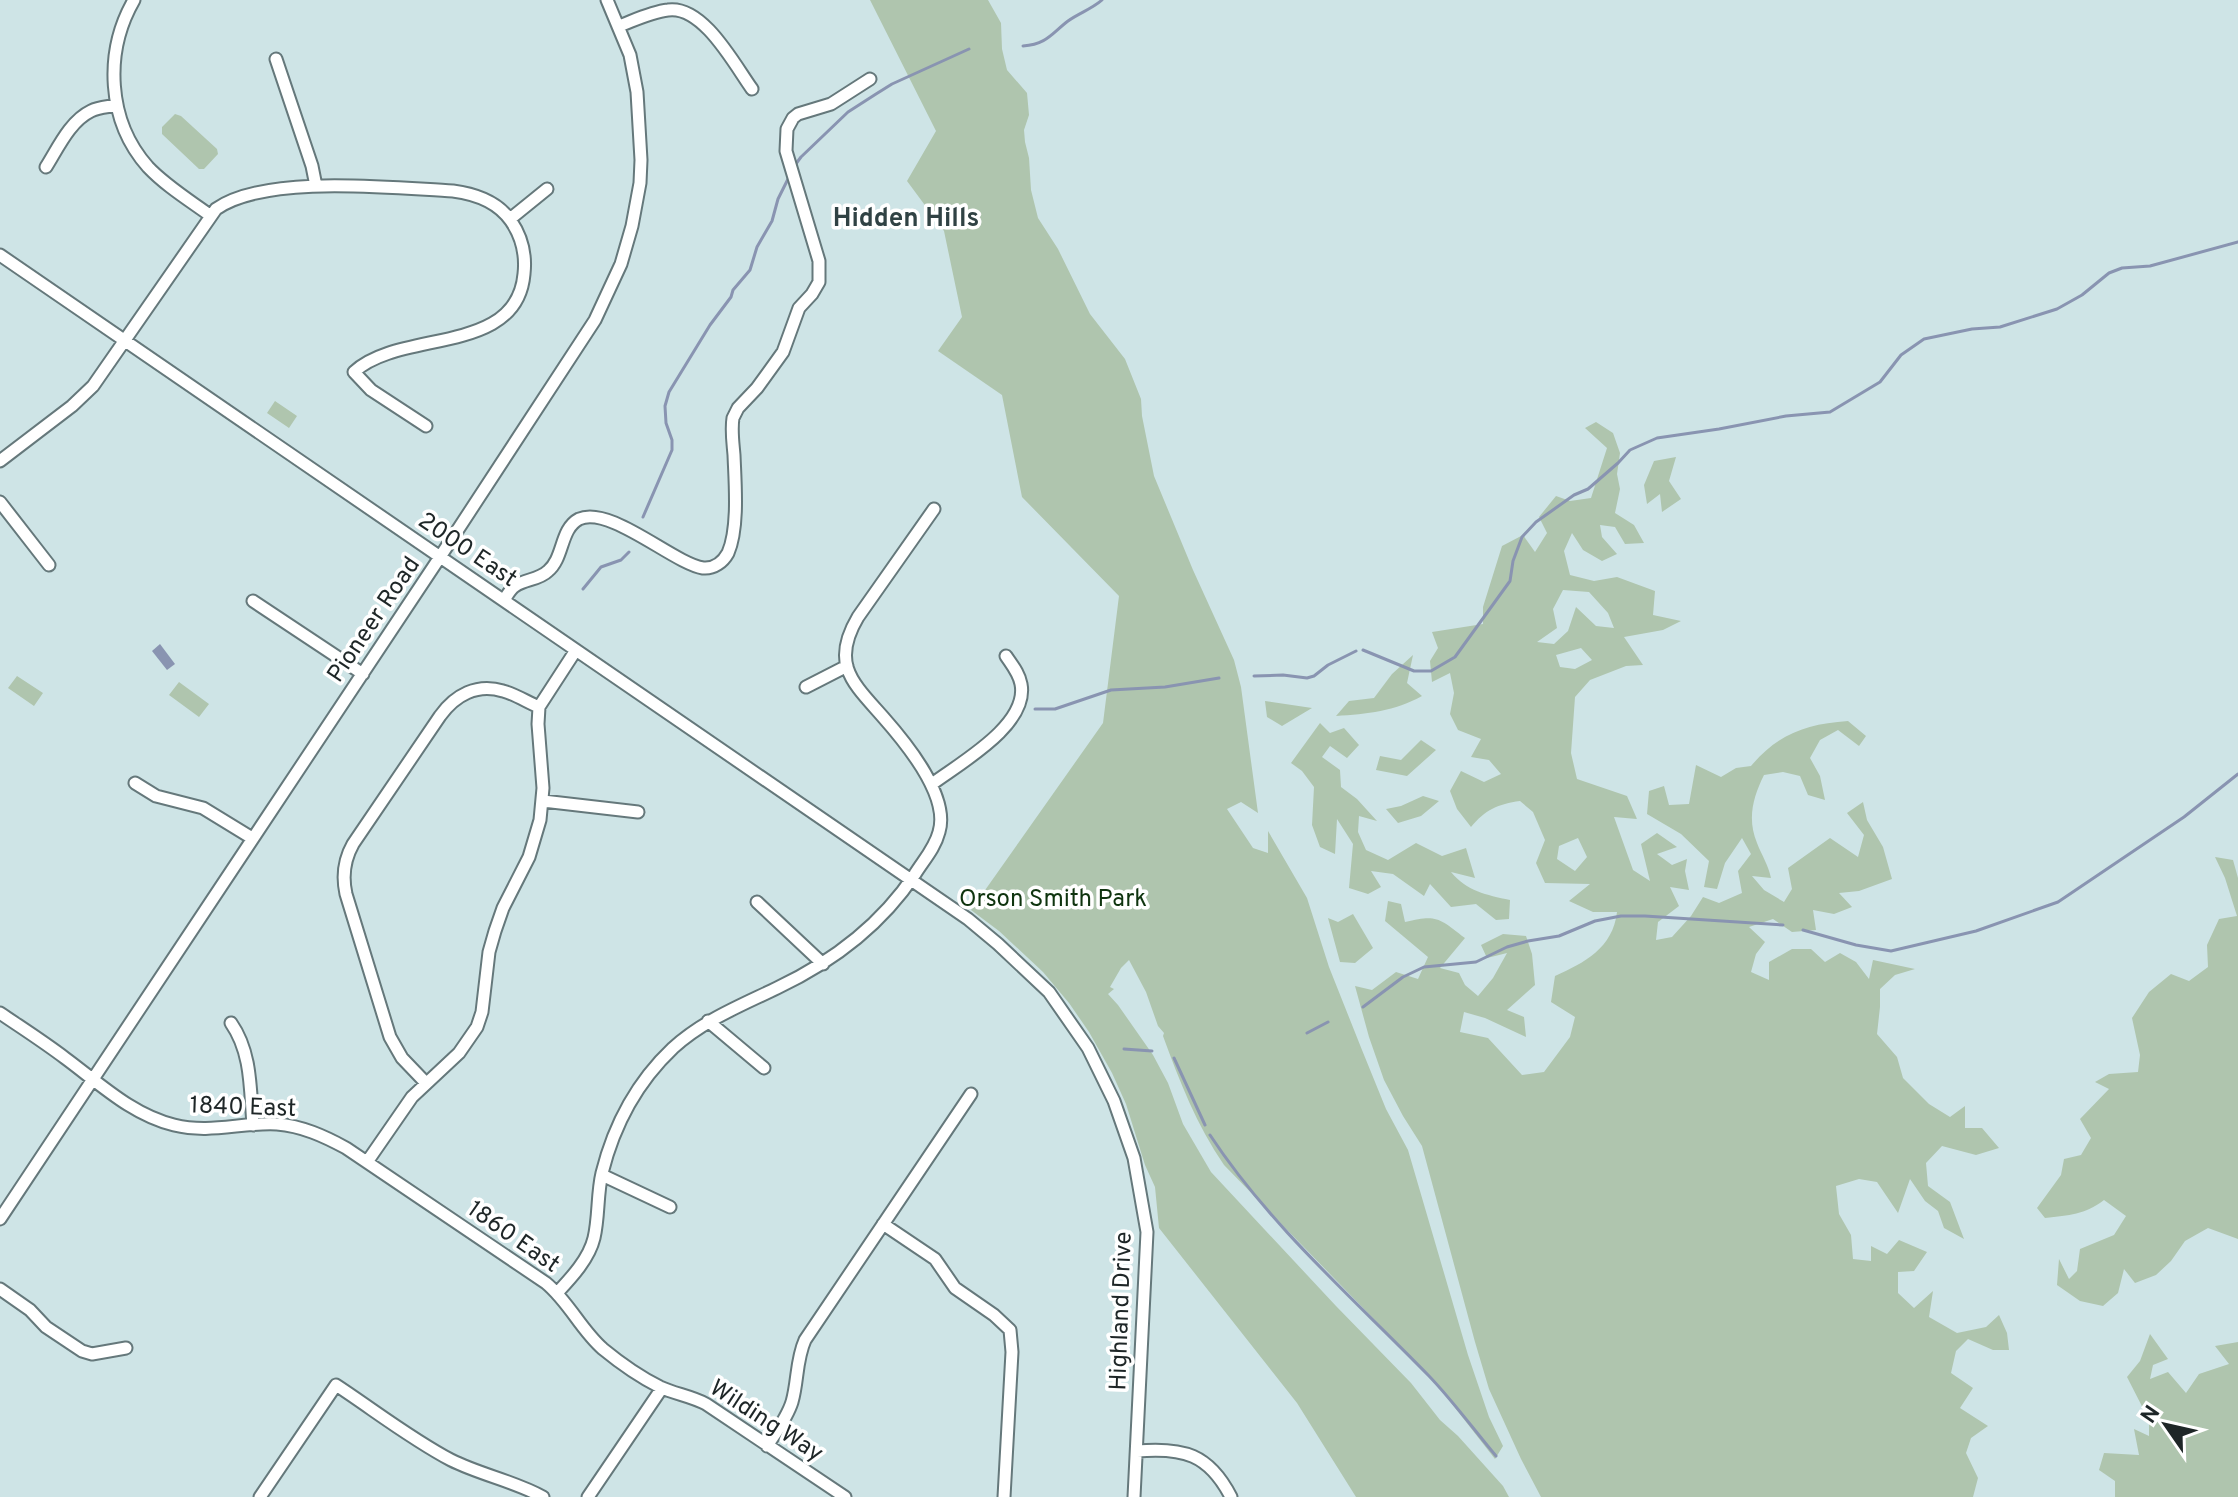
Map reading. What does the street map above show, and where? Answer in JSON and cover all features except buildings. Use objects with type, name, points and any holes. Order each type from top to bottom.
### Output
[{"type":"street","points":[[134,0],[120,33],[114,60],[117,105],[131,141],[145,163],[164,182],[211,216]]},
{"type":"street","name":"Pioneer Road","points":[[0,1219],[595,320],[621,264],[640,183],[641,132],[637,92],[619,26],[607,0]]},
{"type":"street","points":[[619,26],[668,10],[687,12],[706,26],[752,89]]},
{"type":"street","points":[[276,59],[316,186]]},
{"type":"street","points":[[504,600],[513,587],[550,570],[568,530],[578,520],[586,518],[624,527],[696,565],[710,567],[722,561],[733,535],[733,418],[783,352],[799,308],[819,282],[819,261],[787,158],[785,137],[793,118],[831,104],[870,79]]},
{"type":"street","points":[[46,167],[83,116],[98,108],[117,105]]},
{"type":"street","points":[[0,461],[83,397],[126,341],[211,216],[224,204],[241,196],[316,186],[463,192],[493,203],[510,219],[521,243],[525,270],[519,296],[504,316],[486,328],[375,358],[354,372],[371,390],[426,426]]},
{"type":"street","points":[[510,219],[547,189]]},
{"type":"street","name":"2000 East","points":[[0,255],[911,879]]},
{"type":"street","points":[[0,502],[49,565]]},
{"type":"street","points":[[557,1293],[570,1280],[591,1248],[595,1236],[597,1198],[616,1128],[640,1085],[672,1050],[708,1021],[787,984],[845,948],[884,914],[935,843],[941,817],[932,784],[883,717],[856,688],[847,666],[846,649],[853,625],[934,509]]},
{"type":"street","points":[[253,601],[363,674]]},
{"type":"street","points":[[367,1162],[401,1111],[425,1082],[459,1053],[477,1027],[495,931],[529,857],[540,820],[543,801],[539,707],[576,650]]},
{"type":"street","points":[[932,784],[1000,733],[1018,710],[1022,687],[1006,656]]},
{"type":"street","points":[[806,687],[847,666]]},
{"type":"street","points":[[425,1082],[402,1058],[387,1029],[346,894],[343,877],[346,860],[353,844],[453,700],[471,690],[492,688],[539,707]]},
{"type":"street","points":[[135,783],[156,796],[203,808],[252,838]]},
{"type":"street","points":[[543,801],[638,812]]},
{"type":"street","name":"Highland Drive","points":[[911,879],[968,919],[1049,992],[1088,1048],[1114,1101],[1134,1158],[1147,1232],[1134,1497]]},
{"type":"street","points":[[757,902],[823,964]]},
{"type":"street","name":"1840 East","points":[[0,1013],[129,1105],[171,1124],[213,1129],[276,1124],[300,1128],[323,1136],[367,1162]]},
{"type":"street","points":[[708,1021],[764,1068]]},
{"type":"street","points":[[231,1023],[246,1050],[253,1125]]},
{"type":"street","points":[[767,1446],[792,1403],[798,1359],[805,1340],[971,1094]]},
{"type":"street","name":"1860 East","points":[[367,1162],[546,1283],[602,1348],[662,1388]]},
{"type":"street","points":[[602,1175],[670,1207]]},
{"type":"street","points":[[883,1224],[935,1259],[955,1288],[1010,1330],[1012,1352],[1004,1497]]},
{"type":"street","points":[[0,1289],[30,1310],[46,1327],[87,1353],[126,1348]]},
{"type":"street","points":[[260,1497],[336,1385],[450,1459],[543,1497]]},
{"type":"street","points":[[588,1497],[662,1388]]},
{"type":"street","name":"Wilding Way","points":[[662,1388],[706,1404],[845,1497]]},
{"type":"street","points":[[1137,1451],[1173,1451],[1202,1459],[1224,1482],[1231,1497]]},
{"type":"green space","name":"Orson Smith Park","points":[[870,0],[988,0],[1001,23],[1007,70],[1027,93],[1029,115],[1024,130],[1025,142],[1038,218],[1058,249],[1090,314],[1125,359],[1141,399],[1154,476],[1234,660],[1241,687],[1258,813],[1241,802],[1227,809],[1253,848],[1268,853],[1268,831],[1307,898],[1329,967],[1362,1050],[1386,1109],[1408,1150],[1468,1355],[1489,1417],[1503,1446],[1495,1459],[1434,1381],[1224,1165],[1189,1102],[1164,1033],[1129,960],[1121,968],[1110,987],[1114,989],[1108,994],[1153,1055],[1168,1083],[1183,1124],[1211,1172],[1411,1383],[1440,1420],[1503,1486],[1509,1497],[1356,1497],[1297,1403],[1159,1228],[1155,1187],[1126,1104],[1089,1032],[1043,972],[971,910],[1103,723],[1119,596],[1022,497],[1002,395],[938,351],[962,317],[944,231],[907,181],[936,131]]},
{"type":"green space","points":[[175,114],[217,149],[218,154],[204,169],[199,169],[162,134],[162,127]]},
{"type":"green space","points":[[275,401],[297,416],[289,428],[267,413]]},
{"type":"green space","points":[[1596,422],[1613,433],[1620,453],[1617,474],[1620,489],[1615,513],[1634,525],[1644,543],[1625,544],[1615,527],[1600,525],[1602,537],[1617,554],[1602,561],[1583,550],[1572,533],[1564,551],[1570,575],[1594,581],[1617,577],[1655,591],[1653,615],[1681,621],[1663,630],[1624,637],[1643,665],[1626,666],[1590,680],[1575,697],[1571,753],[1577,779],[1627,796],[1637,819],[1614,817],[1633,870],[1650,881],[1641,844],[1657,833],[1677,847],[1657,854],[1672,865],[1687,859],[1685,871],[1689,890],[1670,887],[1679,906],[1658,922],[1656,940],[1672,937],[1703,897],[1719,903],[1742,893],[1738,871],[1751,854],[1742,838],[1725,863],[1717,889],[1704,887],[1709,861],[1681,834],[1647,814],[1649,791],[1664,786],[1669,805],[1689,804],[1696,765],[1721,777],[1736,768],[1751,766],[1782,738],[1806,728],[1848,721],[1866,736],[1859,746],[1838,730],[1820,740],[1810,758],[1820,776],[1825,800],[1808,795],[1800,776],[1783,772],[1764,775],[1754,800],[1752,825],[1771,878],[1752,876],[1764,890],[1784,902],[1792,889],[1788,868],[1830,838],[1858,857],[1864,835],[1847,813],[1863,802],[1867,820],[1883,847],[1892,879],[1859,891],[1839,893],[1852,907],[1834,914],[1813,910],[1816,930],[1792,932],[1773,919],[1749,927],[1765,942],[1756,954],[1751,972],[1769,980],[1769,962],[1792,949],[1811,949],[1825,962],[1840,953],[1856,962],[1869,979],[1873,960],[1915,969],[1895,975],[1880,989],[1877,1034],[1897,1057],[1903,1078],[1929,1104],[1950,1117],[1965,1106],[1965,1128],[1982,1128],[1999,1148],[1976,1155],[1942,1146],[1926,1163],[1928,1186],[1950,1202],[1964,1239],[1944,1228],[1938,1211],[1925,1201],[1910,1179],[1898,1213],[1877,1182],[1859,1179],[1836,1186],[1839,1214],[1851,1235],[1853,1259],[1871,1261],[1871,1246],[1887,1254],[1899,1240],[1927,1252],[1914,1271],[1898,1272],[1898,1293],[1914,1308],[1933,1291],[1929,1317],[1957,1333],[1986,1327],[1999,1315],[2007,1333],[2009,1350],[1993,1350],[1968,1339],[1956,1351],[1951,1373],[1973,1388],[1960,1408],[1988,1426],[1971,1438],[1966,1453],[1978,1478],[1973,1497],[1541,1497],[1489,1389],[1422,1146],[1384,1080],[1355,986],[1372,990],[1396,972],[1418,979],[1428,957],[1385,921],[1388,901],[1401,904],[1405,922],[1431,918],[1465,938],[1440,968],[1459,973],[1465,985],[1478,996],[1507,953],[1487,958],[1481,945],[1503,934],[1526,936],[1532,954],[1535,985],[1507,1010],[1524,1017],[1526,1037],[1464,1012],[1460,1032],[1488,1038],[1522,1075],[1544,1072],[1570,1037],[1575,1017],[1551,1002],[1555,976],[1586,960],[1603,945],[1610,935],[1617,912],[1593,912],[1569,901],[1590,884],[1545,883],[1536,863],[1545,840],[1533,812],[1520,801],[1492,809],[1471,827],[1457,809],[1450,791],[1461,771],[1484,782],[1501,774],[1489,760],[1471,757],[1481,739],[1458,730],[1450,714],[1454,693],[1450,673],[1432,682],[1430,661],[1438,648],[1432,632],[1483,624],[1483,607],[1502,546],[1523,535],[1535,552],[1547,533],[1539,517],[1556,496],[1570,501],[1591,498],[1607,448],[1585,428]],"holes":[[[1563,590],[1589,592],[1608,613],[1614,628],[1596,626],[1576,607],[1568,631],[1554,644],[1537,642],[1557,628],[1553,609]],[[1581,648],[1592,660],[1575,669],[1560,667],[1556,655]],[[1578,838],[1587,857],[1575,871],[1557,859],[1559,846]]]},
{"type":"green space","points":[[1676,457],[1669,481],[1681,499],[1662,512],[1660,494],[1647,504],[1644,485],[1654,461]]},
{"type":"green space","points":[[1413,655],[1407,683],[1422,696],[1380,711],[1336,716],[1349,701],[1374,698],[1392,674]]},
{"type":"green space","points":[[17,676],[43,693],[34,706],[8,688]]},
{"type":"green space","points":[[179,682],[209,704],[199,717],[169,695]]},
{"type":"green space","points":[[1265,701],[1312,708],[1282,726],[1267,717]]},
{"type":"green space","points":[[1320,723],[1330,733],[1344,728],[1359,745],[1347,758],[1330,746],[1322,757],[1340,770],[1341,787],[1377,821],[1359,816],[1358,832],[1366,850],[1388,860],[1416,843],[1442,856],[1466,848],[1475,878],[1451,872],[1470,888],[1510,900],[1509,919],[1496,920],[1476,904],[1451,907],[1430,884],[1424,896],[1393,874],[1371,871],[1381,887],[1368,894],[1349,888],[1353,844],[1337,819],[1335,854],[1320,847],[1312,825],[1314,787],[1302,771],[1291,763]]},
{"type":"green space","points":[[1421,740],[1436,750],[1407,776],[1376,770],[1380,756],[1401,760]]},
{"type":"green space","points":[[1423,796],[1439,801],[1421,816],[1398,823],[1386,809],[1401,806]]},
{"type":"green space","points":[[2215,857],[2233,860],[2238,878],[2238,1239],[2208,1228],[2185,1241],[2156,1275],[2135,1283],[2124,1269],[2118,1293],[2103,1306],[2080,1301],[2057,1285],[2059,1259],[2069,1279],[2077,1271],[2080,1249],[2114,1235],[2126,1216],[2104,1200],[2083,1211],[2062,1216],[2045,1218],[2037,1208],[2061,1175],[2064,1159],[2081,1155],[2091,1138],[2080,1119],[2109,1089],[2095,1082],[2109,1074],[2138,1072],[2140,1055],[2132,1018],[2149,992],[2171,974],[2189,981],[2208,967],[2207,945],[2219,919],[2237,916]]},
{"type":"green space","points":[[1353,914],[1373,948],[1355,963],[1340,962],[1328,918],[1338,922]]},
{"type":"green space","points":[[2150,1334],[2168,1359],[2153,1365],[2150,1379],[2168,1372],[2186,1393],[2199,1374],[2229,1364],[2215,1346],[2238,1342],[2238,1497],[2115,1497],[2115,1481],[2099,1470],[2104,1453],[2139,1455],[2134,1429],[2149,1436],[2149,1420],[2127,1377],[2140,1361]]},
{"type":"water","points":[[160,644],[175,664],[167,670],[152,651]]},
{"type":"waterway","points":[[1023,46],[1043,41],[1102,0]]},
{"type":"waterway","points":[[795,165],[848,112],[892,84],[969,49]]},
{"type":"waterway","points":[[643,517],[672,450],[665,406],[669,392],[733,290],[750,270],[757,247],[772,221],[778,199],[790,175]]},
{"type":"waterway","points":[[1363,650],[1414,671],[1431,671],[1455,657],[1510,581],[1522,537],[1536,522],[1574,495],[1588,489],[1630,450],[1657,438],[1786,416],[1830,412],[1880,382],[1901,355],[1924,339],[2000,327],[2057,309],[2082,295],[2109,273],[2122,268],[2150,266],[2238,242]]},
{"type":"waterway","points":[[583,589],[601,567],[621,560],[629,552]]},
{"type":"waterway","points":[[1254,676],[1307,678],[1356,651]]},
{"type":"waterway","points":[[1035,709],[1055,709],[1111,690],[1165,687],[1219,678]]},
{"type":"waterway","points":[[1803,930],[1891,951],[1976,931],[2058,902],[2184,817],[2238,774]]},
{"type":"waterway","points":[[1363,1007],[1403,977],[1424,967],[1476,962],[1507,947],[1559,936],[1595,921],[1645,916],[1783,925]]},
{"type":"waterway","points":[[1307,1033],[1328,1022]]},
{"type":"waterway","points":[[1124,1049],[1152,1051]]},
{"type":"waterway","points":[[1174,1058],[1205,1125]]},
{"type":"waterway","points":[[1210,1135],[1286,1231],[1429,1376],[1496,1456]]},
{"type":"district","name":"Hidden Hills","points":[[906,217]]}]
